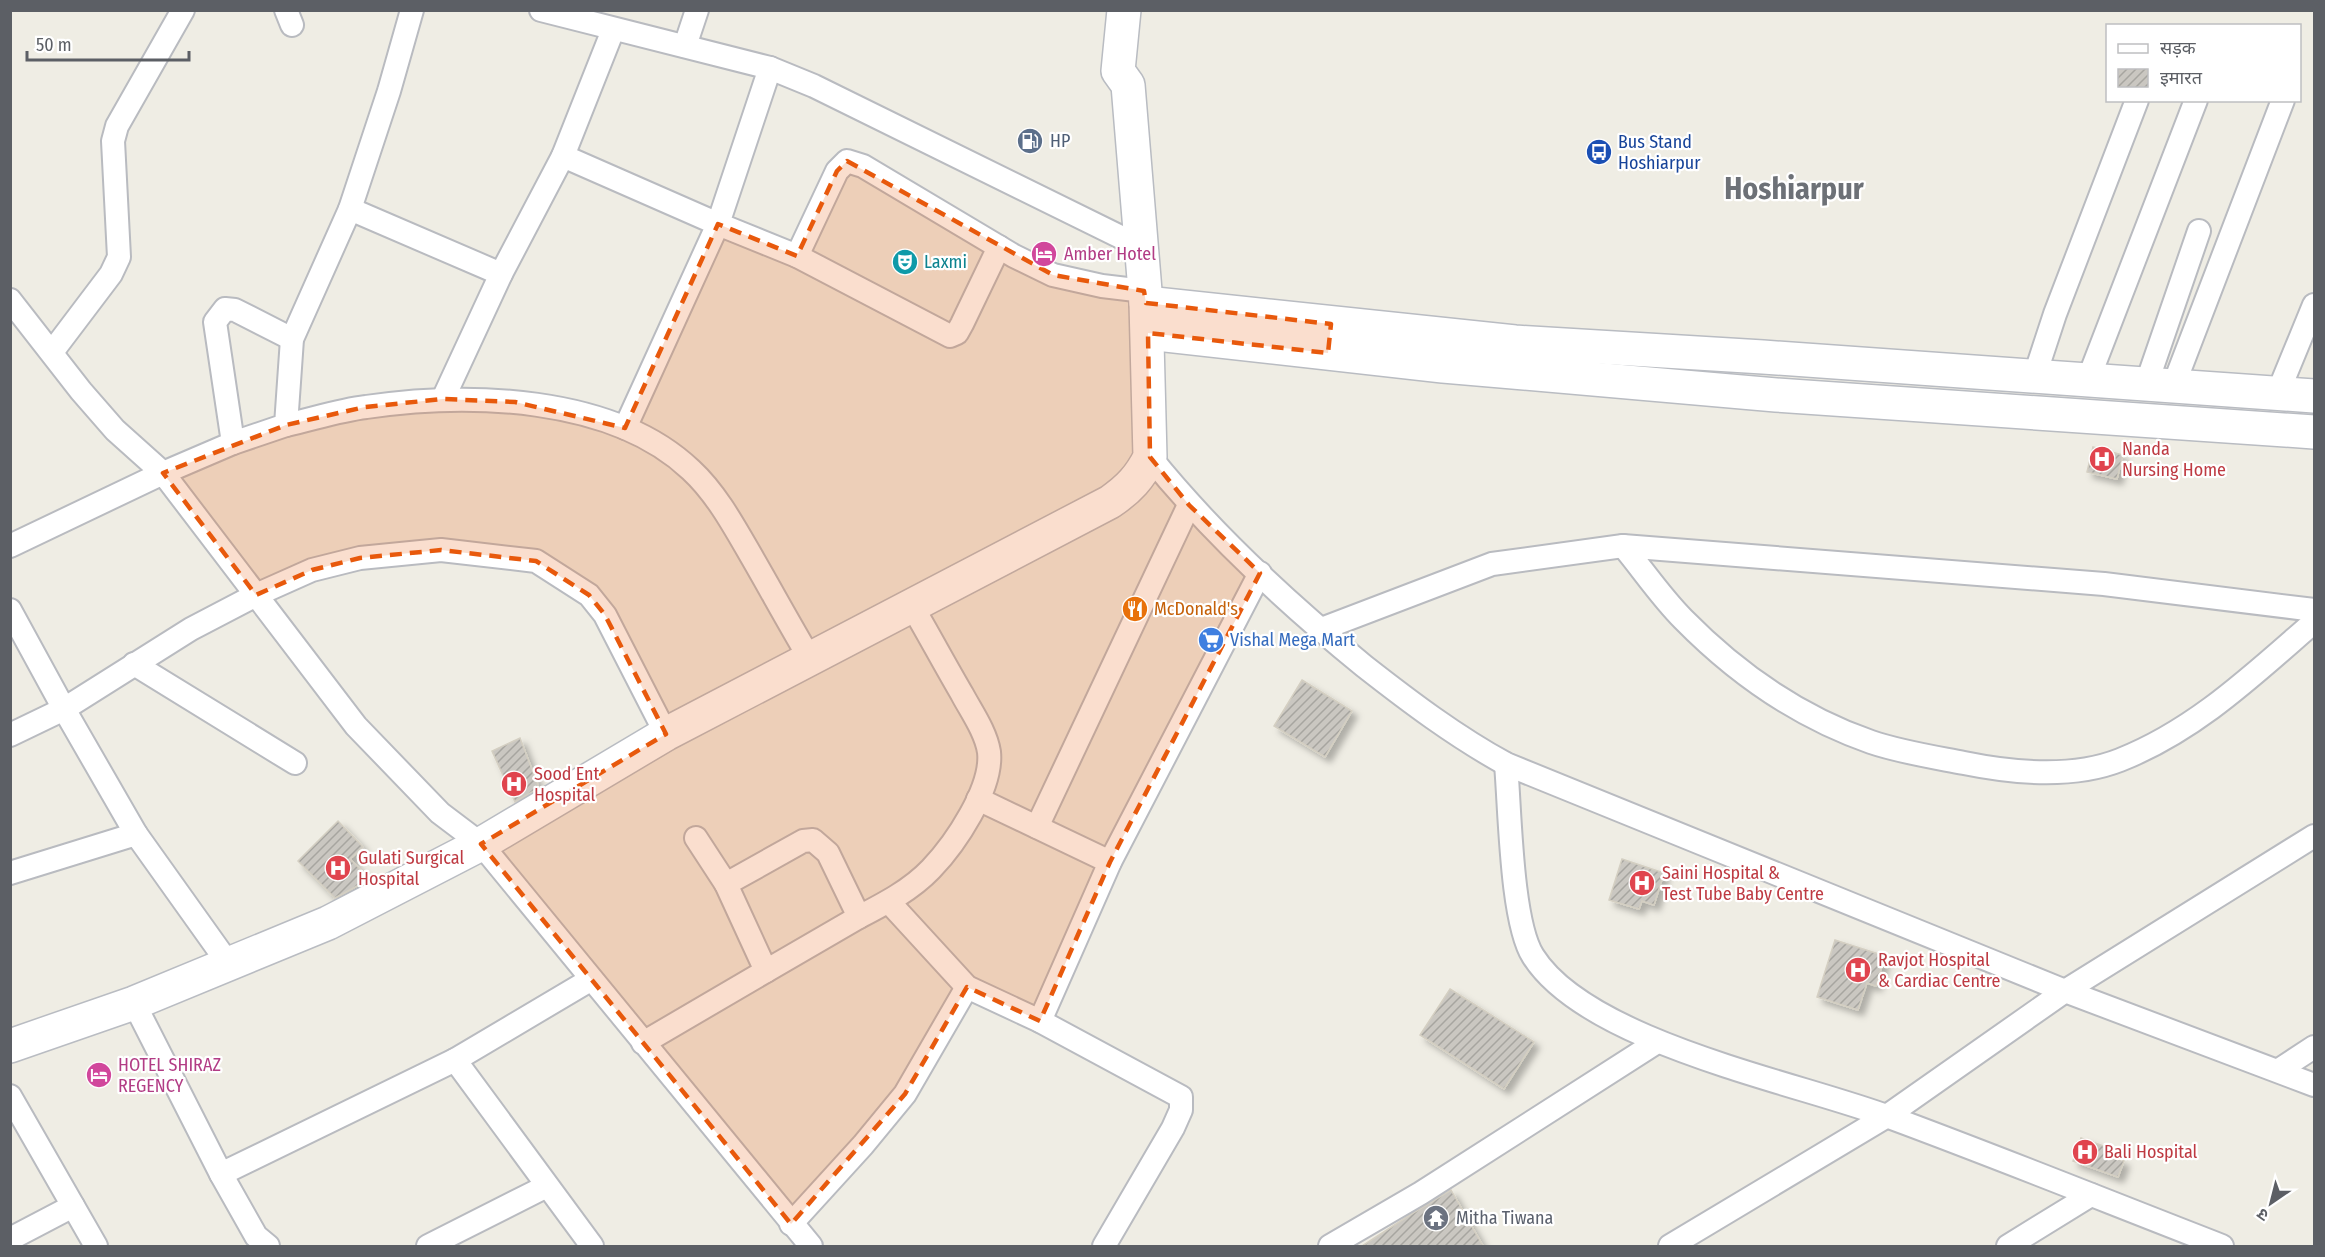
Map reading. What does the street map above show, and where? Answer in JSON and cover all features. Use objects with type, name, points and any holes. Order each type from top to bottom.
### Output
[{"type":"main road","points":[[10,1046],[134,1003],[328,923],[481,844],[666,734],[809,657],[912,606],[1110,502],[1127,490],[1140,476],[1150,456],[1146,309],[1128,85],[1118,71],[1124,10]]},
{"type":"main road","points":[[1128,85],[1138,73],[1144,10]]},
{"type":"main road","points":[[1146,309],[1329,339],[1443,366],[1776,395],[2314,432]]},
{"type":"main road","points":[[1329,339],[1515,342],[2035,375],[2314,396]]},
{"type":"street","points":[[52,352],[111,274],[119,258],[113,141],[117,126],[183,10]]},
{"type":"street","points":[[286,425],[292,339],[350,209],[412,10]]},
{"type":"street","points":[[685,46],[697,10]]},
{"type":"street","points":[[548,12],[770,68],[824,91],[1141,247]]},
{"type":"street","points":[[443,399],[501,274],[563,156],[613,30]]},
{"type":"street","points":[[625,428],[718,224],[770,68]]},
{"type":"street","points":[[2035,375],[2055,314],[2136,102]]},
{"type":"street","points":[[2088,380],[2195,102]]},
{"type":"street","points":[[2160,386],[2282,102]]},
{"type":"street","points":[[563,156],[797,256],[950,336],[957,333],[962,324],[999,247]]},
{"type":"street","points":[[797,256],[837,171],[847,161],[863,166],[999,247],[1053,275],[1102,286],[1146,309]]},
{"type":"street","points":[[350,209],[501,274]]},
{"type":"street","points":[[2160,386],[2199,231]]},
{"type":"street","points":[[10,300],[115,430],[163,473],[356,726],[440,813],[481,844],[590,980],[811,1246]]},
{"type":"street","points":[[2277,395],[2314,305]]},
{"type":"street","points":[[233,443],[215,322],[219,314],[225,309],[235,310],[292,339]]},
{"type":"street","points":[[10,546],[163,473],[233,443],[286,425],[365,407],[443,399],[515,402],[572,411],[625,428],[690,469],[712,493],[809,657]]},
{"type":"street","points":[[1150,456],[1189,505],[1319,630],[1425,715],[1468,744],[1506,764],[2065,991],[2314,1085]]},
{"type":"street","points":[[1037,827],[1189,505]]},
{"type":"street","points":[[1319,630],[1492,564],[1623,546],[2104,584],[2314,610]]},
{"type":"street","points":[[1623,546],[1682,618],[1743,672],[1783,701],[1825,723],[1872,742],[1982,766],[2026,771],[2077,770],[2118,761],[2155,744],[2196,720],[2314,622]]},
{"type":"street","points":[[10,735],[64,709],[191,629],[256,595],[312,570],[360,558],[441,550],[536,561],[589,595],[605,615],[666,734]]},
{"type":"street","points":[[1040,1021],[1110,862],[1260,573]]},
{"type":"street","points":[[643,1043],[859,917],[889,902],[930,870],[950,845],[978,799],[988,769],[988,750],[979,725],[912,606]]},
{"type":"street","points":[[10,610],[136,834],[228,963]]},
{"type":"street","points":[[134,664],[295,763]]},
{"type":"street","points":[[1506,764],[1521,926],[1533,956],[1560,987],[1600,1014],[1657,1042],[1887,1116],[2222,1246]]},
{"type":"street","points":[[978,799],[1110,862]]},
{"type":"street","points":[[10,873],[136,834]]},
{"type":"street","points":[[1670,1246],[1887,1116],[2065,991],[2314,836]]},
{"type":"street","points":[[696,838],[726,884],[766,971]]},
{"type":"street","points":[[726,884],[803,841],[813,840],[828,853],[859,917]]},
{"type":"street","points":[[889,902],[967,987],[1040,1021],[1181,1097],[1181,1110],[1173,1128],[1104,1246]]},
{"type":"street","points":[[221,1174],[455,1060],[590,980]]},
{"type":"street","points":[[791,1224],[863,1145],[905,1094],[967,987]]},
{"type":"street","points":[[134,1003],[258,1243]]},
{"type":"street","points":[[1330,1246],[1421,1193],[1657,1042]]},
{"type":"street","points":[[2279,1070],[2314,1047]]},
{"type":"street","points":[[455,1060],[592,1246]]},
{"type":"street","points":[[10,1096],[96,1246]]},
{"type":"street","points":[[428,1246],[547,1186]]},
{"type":"street","points":[[2008,1246],[2091,1196]]},
{"type":"street","points":[[10,1239],[73,1206]]},
{"type":"highlighted area","points":[[847,161],[1053,275],[1144,291],[1146,303],[1331,324],[1328,353],[1148,333],[1150,457],[1189,505],[1260,573],[1110,862],[1040,1021],[967,987],[905,1094],[791,1224],[481,844],[666,734],[605,615],[589,595],[536,561],[441,550],[360,558],[312,570],[256,595],[163,473],[286,425],[365,407],[443,399],[515,402],[625,428],[718,224],[797,256],[837,171]]},
{"type":"building","points":[[2093,447],[2123,455],[2117,479],[2087,472]]},
{"type":"building","points":[[1302,680],[1352,711],[1325,757],[1274,726]]},
{"type":"building","points":[[520,738],[539,788],[515,802],[492,751]]},
{"type":"building","points":[[338,821],[363,847],[350,859],[370,879],[335,898],[298,861]]},
{"type":"building","points":[[1622,859],[1664,873],[1654,905],[1642,901],[1639,909],[1609,900]]},
{"type":"building","points":[[1835,940],[1885,956],[1876,986],[1867,983],[1858,1010],[1817,997]]},
{"type":"building","points":[[1450,989],[1534,1042],[1504,1089],[1420,1035]]},
{"type":"building","points":[[2081,1138],[2109,1148],[2106,1155],[2124,1161],[2118,1177],[2073,1161]]},
{"type":"building","name":"Mitha Tiwana","points":[[1451,1190],[1483,1246],[1362,1246],[1413,1213]]},
{"type":"place","name":"HP","points":[[1030,141]]},
{"type":"place","name":"Bus Stand Hoshiarpur","points":[[1599,152]]},
{"type":"place","name":"Amber Hotel","points":[[1044,254]]},
{"type":"place","name":"Laxmi","points":[[905,262]]},
{"type":"place","name":"Nanda Nursing Home","points":[[2102,459]]},
{"type":"place","name":"McDonald's","points":[[1135,609]]},
{"type":"place","name":"Vishal Mega Mart","points":[[1211,640]]},
{"type":"place","name":"Sood Ent Hospital","points":[[514,784]]},
{"type":"place","name":"Gulati Surgical Hospital","points":[[338,868]]},
{"type":"place","name":"Saini Hospital & Test Tube Baby Centre","points":[[1642,883]]},
{"type":"place","name":"Ravjot Hospital & Cardiac Centre","points":[[1858,970]]},
{"type":"place","name":"HOTEL SHIRAZ REGENCY","points":[[99,1075]]},
{"type":"place","name":"Bali Hospital","points":[[2085,1152]]},
{"type":"place","name":"Mitha Tiwana","points":[[1436,1218]]},
{"type":"district","name":"Hoshiarpur","points":[[1794,189]]}]
